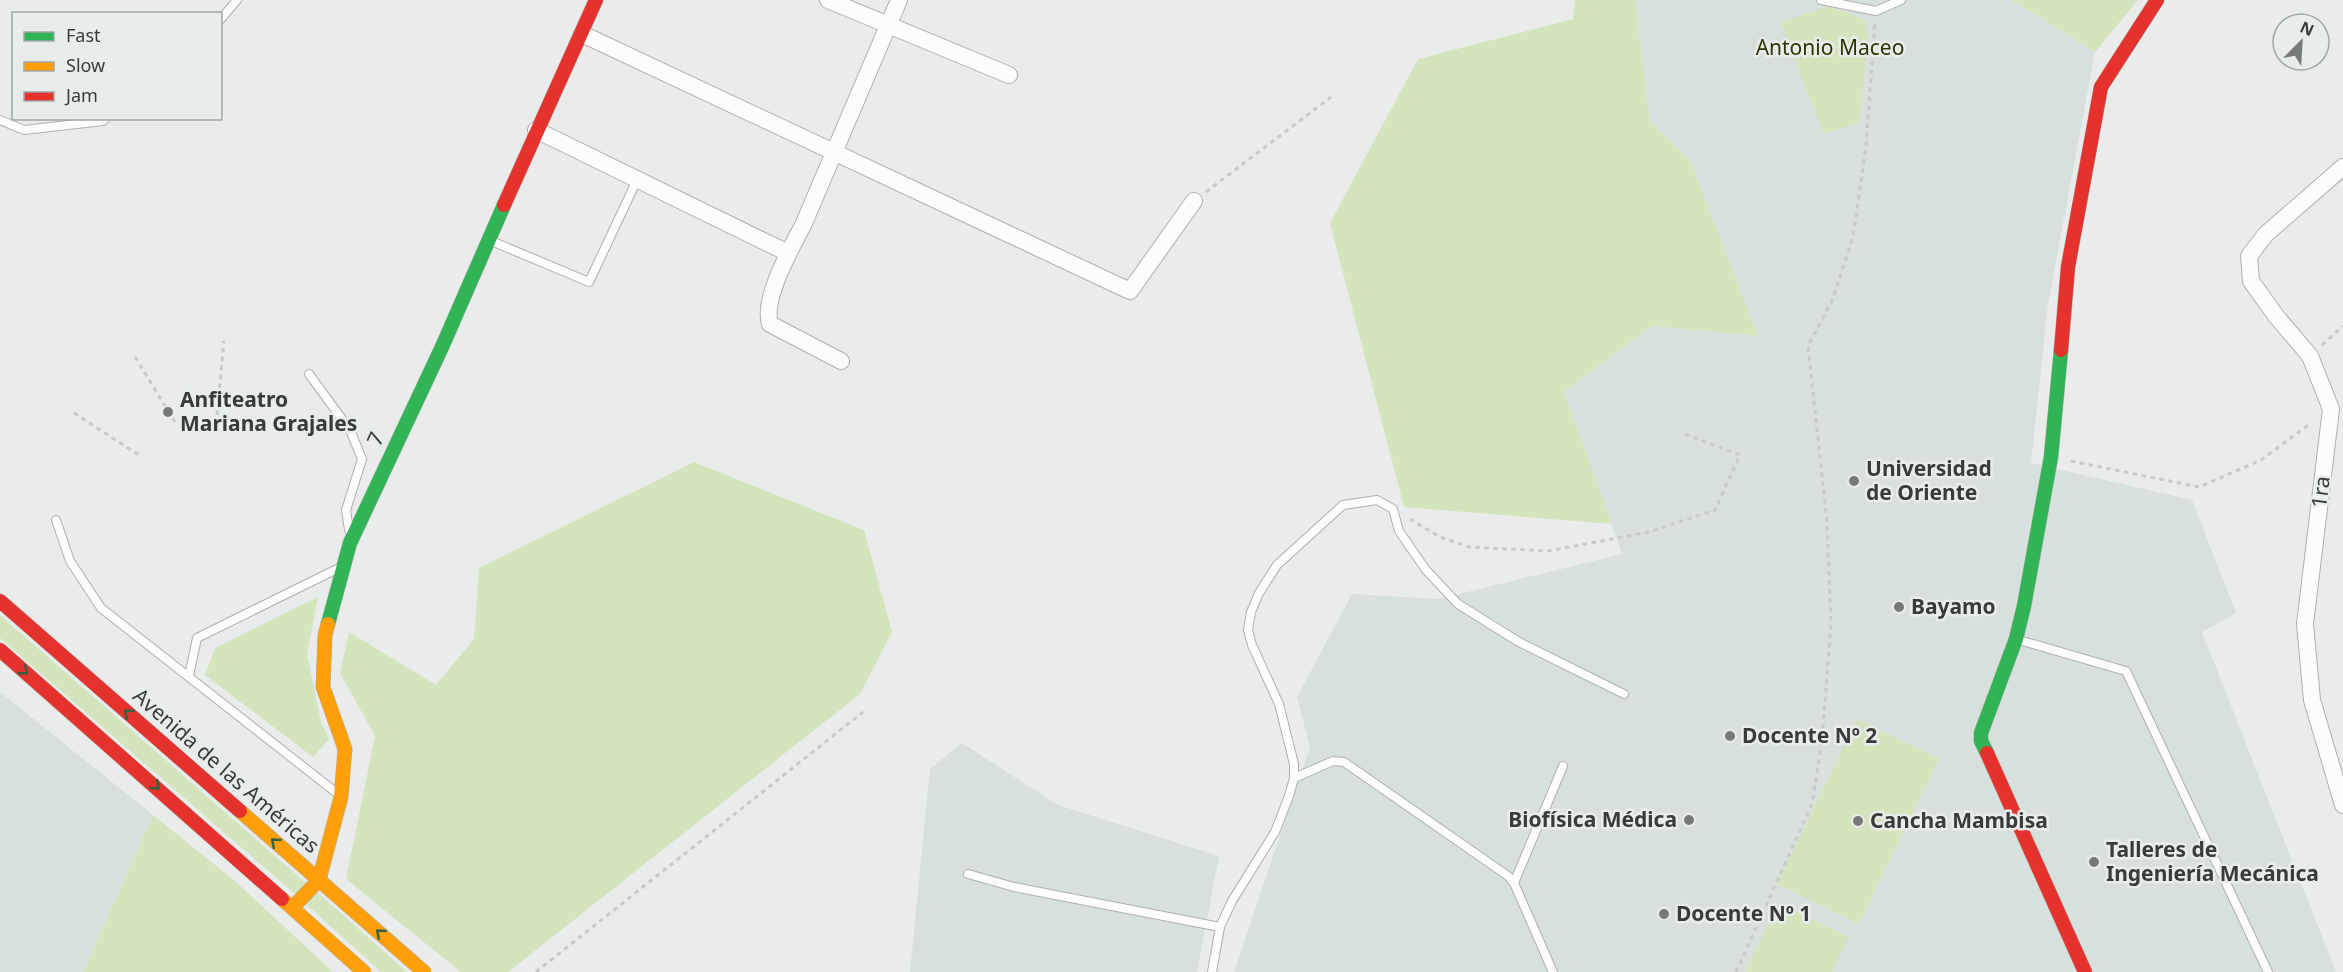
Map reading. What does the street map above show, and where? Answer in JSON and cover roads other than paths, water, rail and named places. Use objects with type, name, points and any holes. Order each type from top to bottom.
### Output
[{"type":"street","name":"7","points":[[293,908],[319,880],[341,797],[345,749],[322,687],[325,635],[350,543],[442,347],[536,130],[596,0]]},
{"type":"street","points":[[828,0],[1009,75]]},
{"type":"street","points":[[841,361],[770,324],[767,313],[788,253],[804,223],[900,0]]},
{"type":"street","points":[[2085,972],[1981,741],[1981,732],[2016,639],[2051,457],[2068,267],[2101,87],[2157,0]]},
{"type":"street","points":[[582,34],[1130,291],[1194,201]]},
{"type":"street","points":[[536,130],[788,253]]},
{"type":"street","name":"1ra","points":[[2343,167],[2266,234],[2249,256],[2251,280],[2276,316],[2310,356],[2331,409],[2305,624],[2312,700],[2343,806]]},
{"type":"street","name":"Avenida de las Américas","points":[[0,601],[424,972]]},
{"type":"street","points":[[0,650],[364,972]]},
{"type":"lane","points":[[222,19],[237,0]]},
{"type":"lane","points":[[1821,0],[1876,11],[1901,0]]},
{"type":"lane","points":[[0,120],[24,130],[104,120]]},
{"type":"lane","points":[[489,240],[589,282],[637,180]]},
{"type":"lane","points":[[309,374],[350,430],[362,459],[346,510],[350,543]]},
{"type":"lane","points":[[1212,972],[1220,927],[1232,901],[1275,832],[1294,778],[1294,764],[1279,704],[1252,645],[1248,630],[1251,612],[1259,593],[1277,565],[1342,505],[1377,500],[1392,509],[1399,531],[1426,570],[1458,604],[1519,642],[1624,694]]},
{"type":"lane","points":[[56,520],[70,561],[101,608],[341,797]]},
{"type":"lane","points":[[189,676],[197,638],[342,567]]},
{"type":"lane","points":[[2016,639],[2126,671],[2268,972]]},
{"type":"lane","points":[[1294,778],[1333,761],[1344,762],[1508,876],[1514,883],[1553,972]]},
{"type":"lane","points":[[1514,883],[1563,765]]},
{"type":"lane","points":[[968,874],[1014,886],[1220,927]]},
{"type":"place","name":"Anfiteatro Mariana Grajales","points":[[168,412]]},
{"type":"place","name":"Universidad de Oriente","points":[[1854,481]]},
{"type":"place","name":"Bayamo","points":[[1899,607]]},
{"type":"place","name":"Docente Nº 2","points":[[1730,736]]},
{"type":"place","name":"Biofísica Médica","points":[[1689,820]]},
{"type":"place","name":"Cancha Mambisa","points":[[1858,821]]},
{"type":"place","name":"Talleres de Ingeniería Mecánica","points":[[2094,862]]},
{"type":"place","name":"Docente Nº 1","points":[[1664,914]]},
{"type":"park label","name":"Antonio Maceo","points":[[1830,48]]}]
